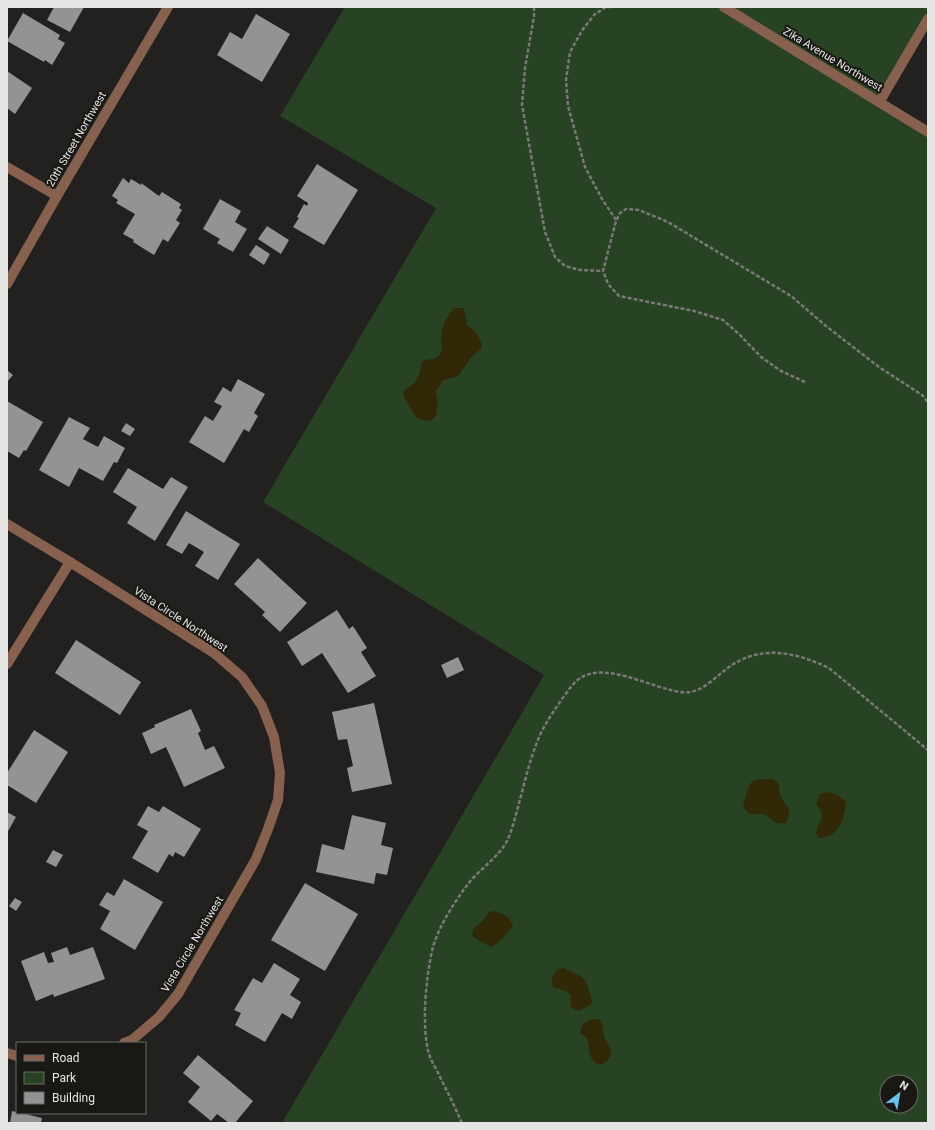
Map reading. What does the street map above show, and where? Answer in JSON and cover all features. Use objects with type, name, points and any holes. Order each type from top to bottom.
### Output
[{"type":"street","name":"20th Street Northwest","points":[[7,284],[56,196],[168,7]]},
{"type":"street","name":"Zika Avenue Northwest","points":[[724,7],[880,101],[928,132]]},
{"type":"street","points":[[880,101],[928,19]]},
{"type":"street","points":[[7,167],[56,196]]},
{"type":"street","name":"Vista Circle Northwest","points":[[7,524],[214,653],[242,677],[262,706],[274,737],[280,773],[278,800],[256,859],[178,994],[159,1017],[132,1040],[127,1042]]},
{"type":"street","points":[[7,664],[70,562]]},
{"type":"path","points":[[534,7],[534,16],[525,68],[522,105],[545,232],[555,257],[565,266],[580,270],[603,271]]},
{"type":"path","points":[[612,7],[606,7],[595,14],[583,30],[570,52],[566,80],[568,106],[585,167],[616,221]]},
{"type":"path","points":[[805,382],[781,371],[761,356],[723,320],[694,311],[619,296],[608,284],[603,271],[616,221],[620,213],[626,209],[639,210],[668,222],[791,296],[826,326],[879,367],[922,395],[928,402]]},
{"type":"path","points":[[462,1123],[429,1054],[426,1038],[425,1006],[433,946],[442,927],[469,883],[504,846],[509,836],[539,737],[548,719],[574,682],[584,675],[610,672],[658,687],[679,692],[689,692],[700,688],[735,662],[749,656],[763,652],[781,653],[813,660],[829,668],[928,750]]},
{"type":"green space","points":[[345,7],[928,7],[928,19],[880,101],[928,133],[928,1123],[282,1123],[544,675],[263,502],[436,208],[280,116]]},
{"type":"sand","points":[[454,308],[464,308],[467,325],[477,335],[482,348],[470,358],[458,376],[442,381],[436,392],[438,403],[436,416],[432,420],[422,420],[415,415],[403,394],[415,383],[419,376],[422,362],[425,360],[435,359],[442,351],[441,338],[444,323]]},
{"type":"sand","points":[[773,779],[779,784],[780,795],[789,811],[786,823],[782,824],[763,814],[750,814],[745,810],[743,805],[750,784],[755,780]]},
{"type":"sand","points":[[828,792],[838,796],[846,802],[844,815],[836,831],[831,835],[819,838],[816,833],[822,815],[816,804],[820,794]]},
{"type":"sand","points":[[494,911],[506,916],[513,926],[499,942],[491,947],[473,937],[472,934],[474,929],[483,921],[489,912]]},
{"type":"sand","points":[[564,968],[582,977],[588,987],[592,1001],[591,1004],[580,1011],[575,1010],[570,1006],[571,996],[568,992],[554,988],[552,978],[554,974],[558,969]]},
{"type":"sand","points":[[593,1019],[600,1020],[602,1022],[604,1036],[610,1046],[611,1056],[606,1062],[600,1065],[591,1057],[587,1038],[580,1033],[584,1024]]},
{"type":"building","points":[[54,7],[84,7],[70,32],[47,20]]},
{"type":"building","points":[[23,13],[60,35],[58,39],[65,43],[52,65],[7,41]]},
{"type":"building","points":[[256,14],[290,34],[262,82],[217,55],[230,32],[242,39]]},
{"type":"building","points":[[7,71],[32,88],[15,114],[7,108]]},
{"type":"building","points":[[317,164],[358,190],[324,245],[293,227],[299,218],[297,217],[304,204],[307,206],[308,203],[297,196]]},
{"type":"building","points":[[123,178],[129,183],[131,179],[141,185],[141,183],[159,196],[162,192],[181,204],[179,208],[182,210],[176,220],[180,223],[168,242],[163,239],[154,255],[133,242],[134,240],[123,234],[135,214],[116,203],[118,200],[112,196]]},
{"type":"building","points":[[220,199],[241,211],[235,222],[247,229],[233,252],[217,243],[220,239],[203,229]]},
{"type":"building","points":[[267,226],[289,240],[281,254],[258,239]]},
{"type":"building","points":[[256,245],[270,254],[264,265],[249,255]]},
{"type":"building","points":[[7,370],[13,375],[7,382]]},
{"type":"building","points":[[238,379],[265,394],[254,413],[258,416],[249,432],[244,429],[224,463],[189,442],[205,416],[213,421],[222,406],[214,402],[223,387],[231,392]]},
{"type":"building","points":[[7,401],[43,422],[26,451],[24,450],[19,458],[7,451]]},
{"type":"building","points":[[69,417],[90,428],[83,439],[98,447],[104,436],[125,448],[117,463],[114,462],[103,481],[79,468],[69,487],[39,470]]},
{"type":"building","points":[[126,423],[135,429],[130,436],[121,431]]},
{"type":"building","points":[[128,468],[163,489],[171,477],[188,487],[155,541],[127,523],[137,507],[113,492]]},
{"type":"building","points":[[186,511],[240,544],[218,580],[195,566],[204,552],[189,543],[182,554],[166,545]]},
{"type":"building","points":[[258,558],[307,603],[280,632],[262,615],[265,612],[234,584]]},
{"type":"building","points":[[337,610],[349,629],[353,626],[367,648],[361,652],[376,676],[348,693],[322,653],[302,666],[287,642]]},
{"type":"building","points":[[76,640],[141,682],[120,715],[55,673]]},
{"type":"building","points":[[458,657],[464,670],[447,678],[441,665]]},
{"type":"building","points":[[374,703],[392,784],[352,792],[347,768],[353,766],[347,739],[338,740],[332,712]]},
{"type":"building","points":[[191,709],[201,731],[198,733],[205,750],[214,746],[225,768],[184,787],[166,747],[151,754],[142,733],[155,727],[154,725]]},
{"type":"building","points":[[34,730],[68,752],[36,803],[7,785],[7,773]]},
{"type":"building","points":[[148,806],[159,812],[163,806],[201,829],[184,857],[175,852],[173,857],[169,854],[158,873],[132,858],[148,831],[137,825]]},
{"type":"building","points":[[7,812],[16,817],[7,833]]},
{"type":"building","points":[[352,815],[386,823],[381,845],[393,848],[387,875],[376,873],[374,884],[316,872],[322,844],[344,850]]},
{"type":"building","points":[[53,850],[63,855],[56,867],[46,862]]},
{"type":"building","points":[[124,879],[163,902],[135,950],[100,929],[110,911],[99,905],[107,892],[114,896]]},
{"type":"building","points":[[305,883],[358,914],[325,971],[271,940]]},
{"type":"building","points":[[15,898],[22,902],[16,911],[9,906]]},
{"type":"building","points":[[67,947],[70,955],[93,947],[105,979],[54,997],[53,994],[36,1001],[21,961],[44,952],[48,963],[54,962],[51,953]]},
{"type":"building","points":[[274,963],[300,979],[290,995],[301,1002],[292,1019],[282,1013],[265,1042],[235,1025],[241,1013],[234,1010],[253,978],[262,983]]},
{"type":"building","points":[[198,1055],[253,1101],[235,1123],[229,1123],[217,1114],[211,1121],[188,1102],[200,1087],[183,1073]]},
{"type":"building","points":[[12,1111],[16,1112],[16,1114],[25,1114],[42,1118],[41,1123],[10,1123]]}]
